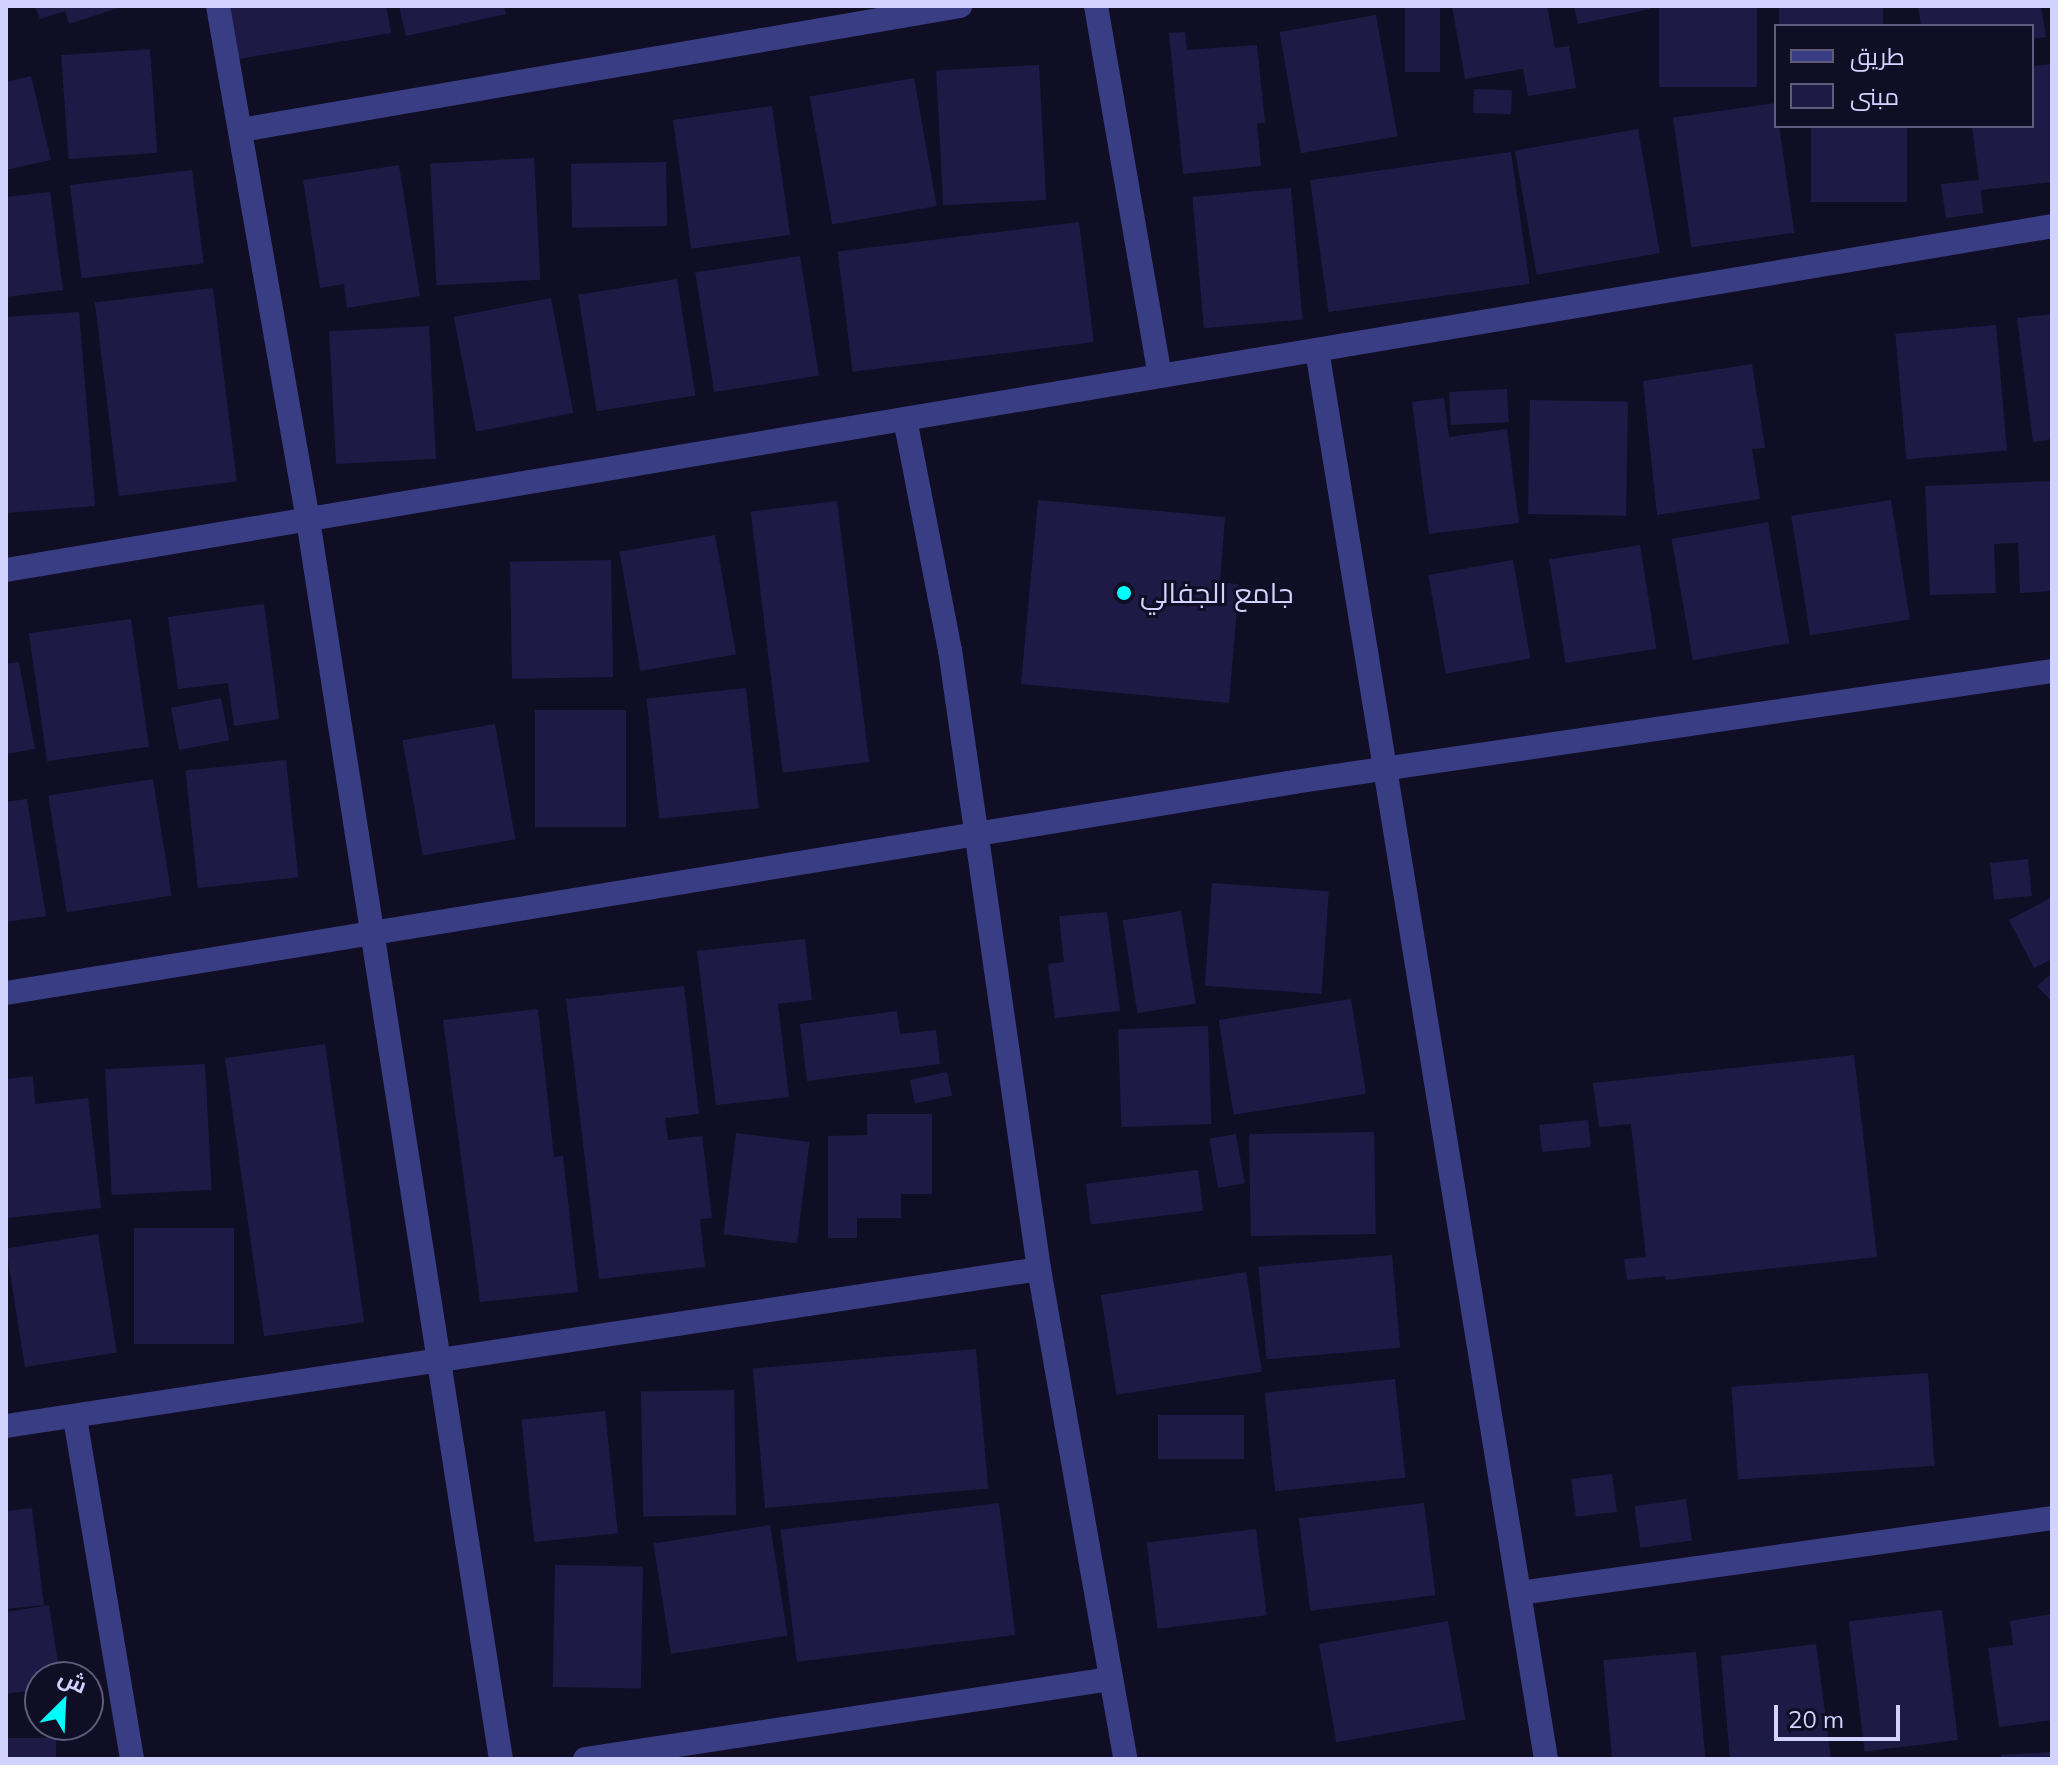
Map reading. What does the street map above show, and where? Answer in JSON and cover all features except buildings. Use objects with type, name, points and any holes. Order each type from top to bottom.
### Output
[{"type":"street","points":[[218,6],[308,520],[371,933],[442,1362],[501,1759]]},
{"type":"street","points":[[241,130],[960,6]]},
{"type":"street","points":[[1096,6],[1160,376]]},
{"type":"street","points":[[6,570],[2052,226]]},
{"type":"street","points":[[1317,350],[1546,1759]]},
{"type":"street","points":[[905,419],[978,834],[1039,1269],[1125,1759]]},
{"type":"street","points":[[6,993],[1385,769],[2049,677]]},
{"type":"street","points":[[6,1426],[75,1418],[1039,1269]]},
{"type":"street","points":[[75,1418],[132,1759]]},
{"type":"street","points":[[1520,1593],[2052,1518]]},
{"type":"street","points":[[585,1759],[1111,1679]]},
{"type":"place","name":"جامع الجفالي","points":[[1124,593]]}]
